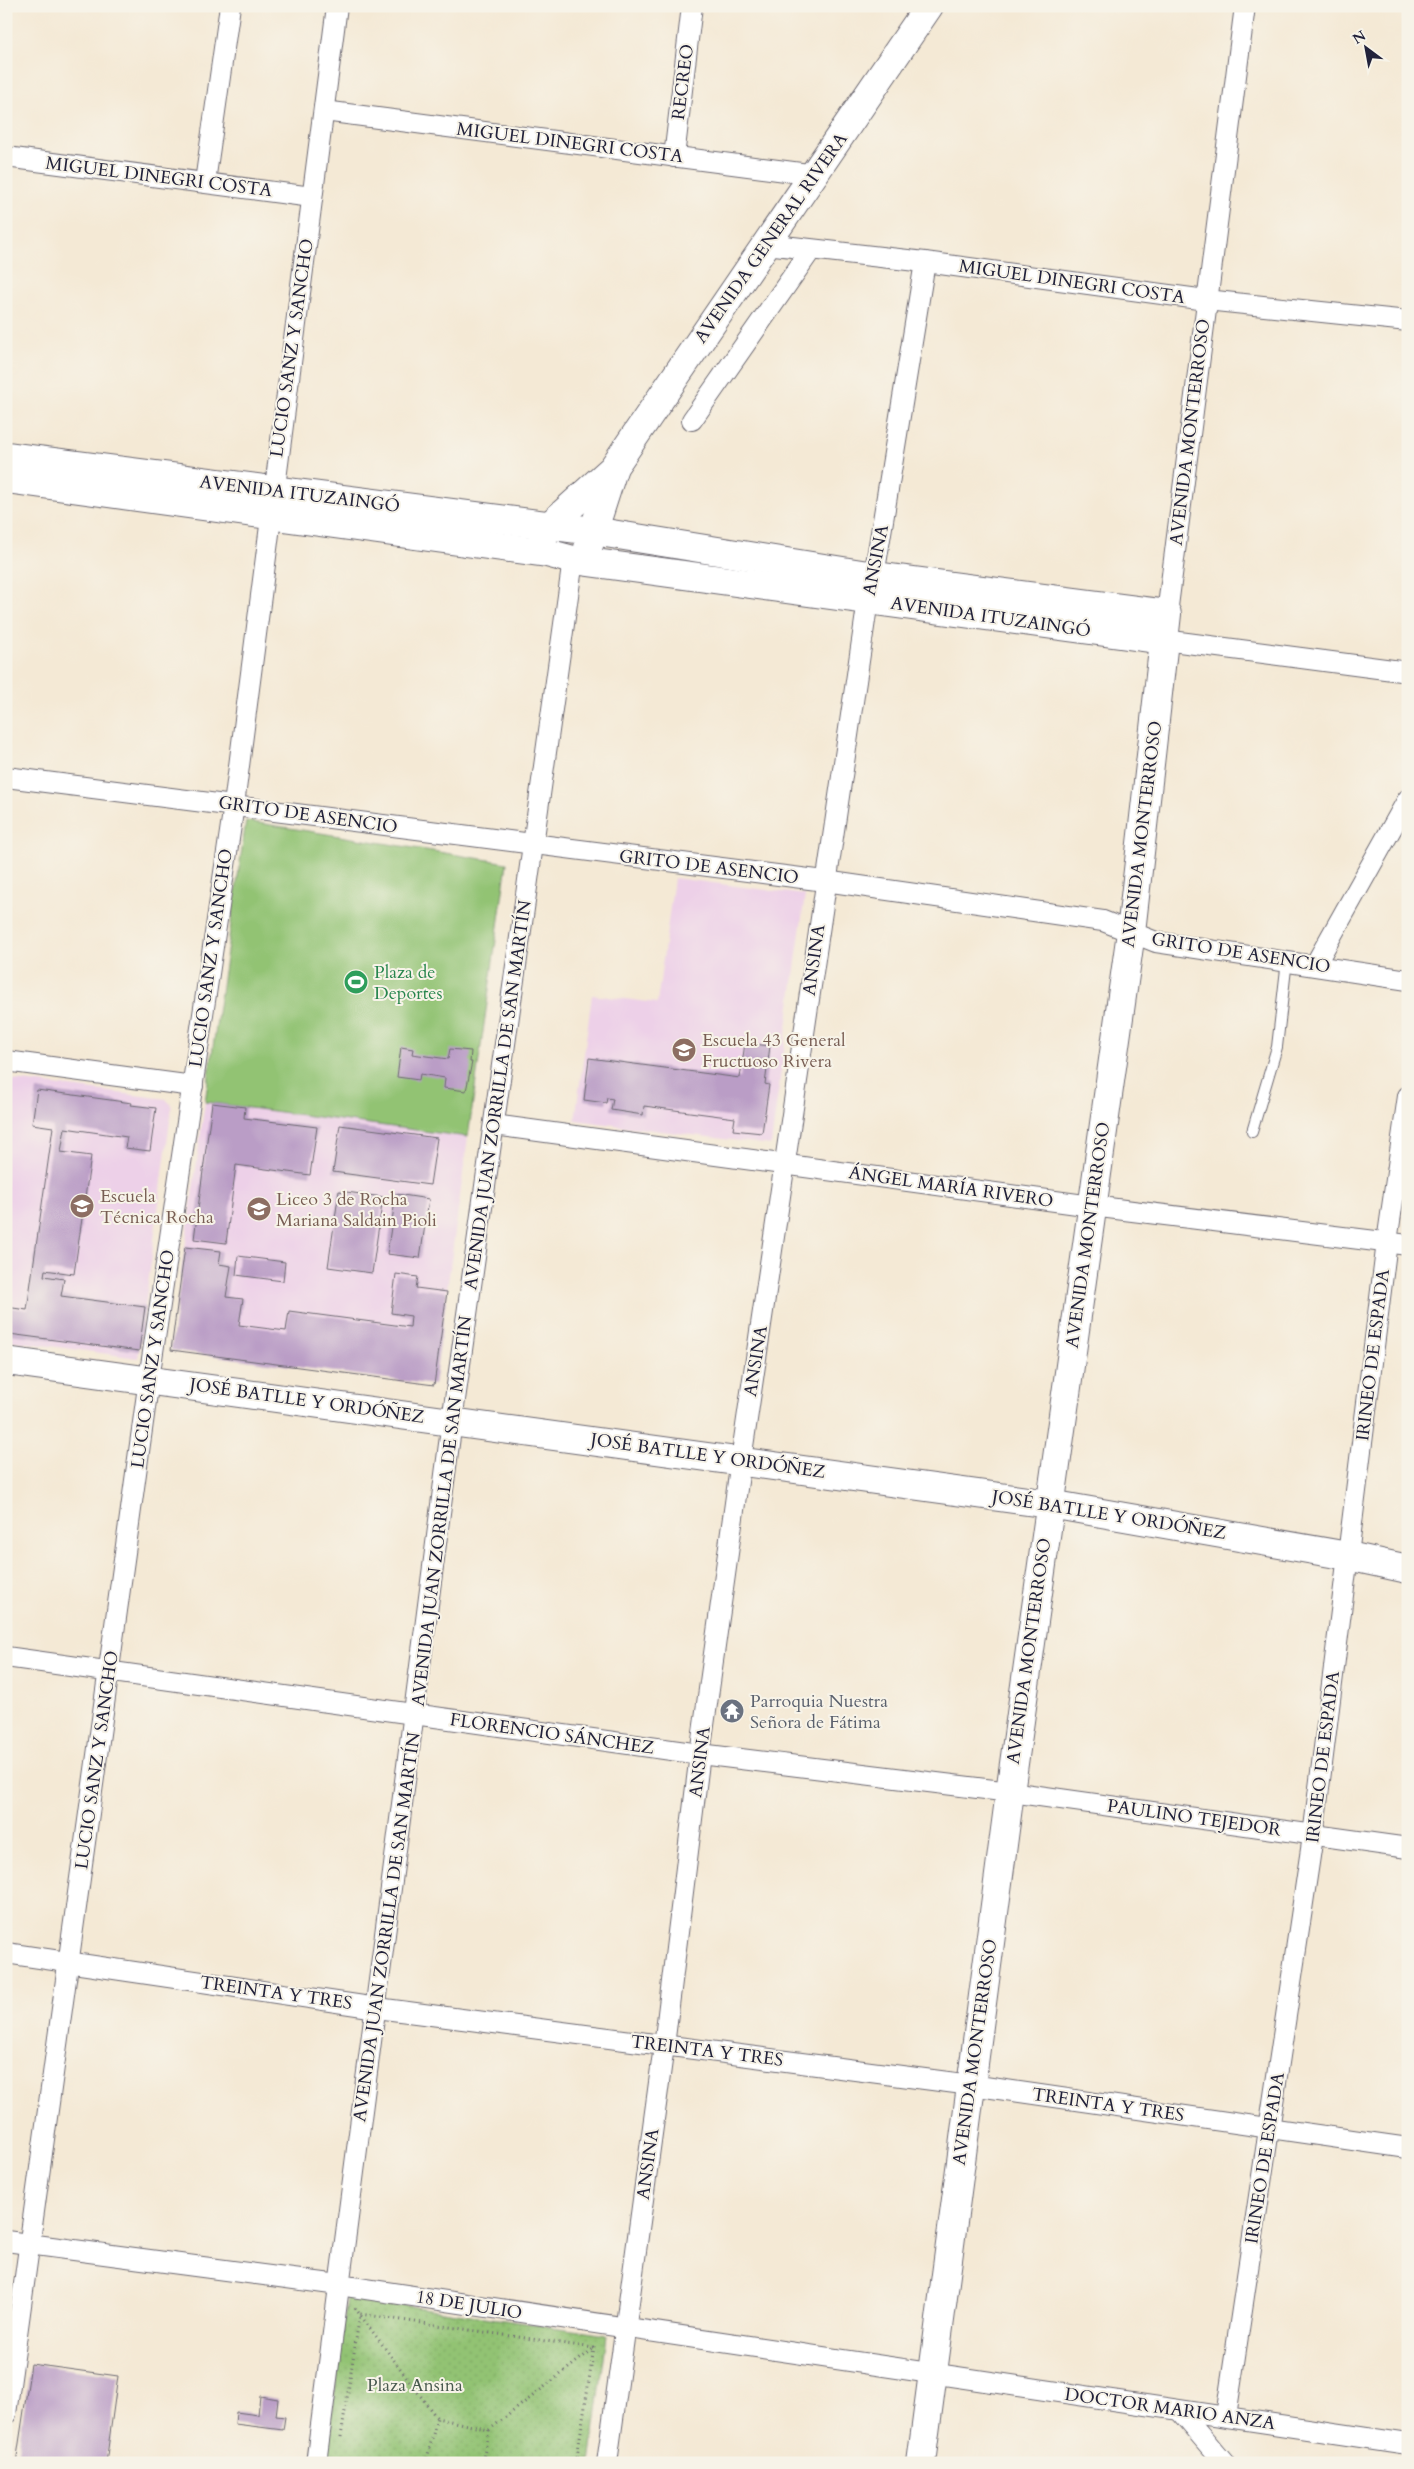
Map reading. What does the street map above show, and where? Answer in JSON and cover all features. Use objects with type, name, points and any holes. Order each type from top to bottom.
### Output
[{"type":"street","points":[[205,182],[230,6]]},
{"type":"street","name":"LUCIO SANZ Y SANCHO","points":[[6,2414],[150,1379],[234,805],[337,6]]},
{"type":"street","name":"RECREO","points":[[674,157],[692,6]]},
{"type":"street","name":"AVENIDA GENERAL RIVERA","points":[[549,526],[613,468],[766,244],[816,175],[929,6]]},
{"type":"street","name":"AVENIDA MONTERROSO","points":[[921,2463],[1010,1792],[1131,932],[1206,300],[1245,6]]},
{"type":"street","name":"MIGUEL DINEGRI COSTA","points":[[324,111],[816,175]]},
{"type":"street","name":"MIGUEL DINEGRI COSTA","points":[[6,157],[312,196]]},
{"type":"street","name":"MIGUEL DINEGRI COSTA","points":[[766,244],[925,262],[1206,300],[1408,321]]},
{"type":"street","points":[[692,420],[811,250]]},
{"type":"street","name":"ANSINA","points":[[607,2463],[664,2046],[700,1754],[741,1460],[825,881],[925,262]]},
{"type":"street","name":"AVENIDA ITUZAINGÓ","points":[[6,456],[547,553],[573,560],[871,588],[1166,627],[1408,672]]},
{"type":"street","name":"AVENIDA GENERAL RIVERA","points":[[593,531],[613,468]]},
{"type":"street","name":"AVENIDA ITUZAINGÓ","points":[[6,479],[593,531],[871,588]]},
{"type":"street","points":[[547,553],[544,546],[544,535],[549,526]]},
{"type":"street","points":[[573,560],[588,548],[593,531]]},
{"type":"street","name":"AVENIDA JUAN ZORRILLA DE SAN MARTÍN","points":[[316,2463],[416,1715],[452,1421],[573,560]]},
{"type":"street","name":"GRITO DE ASENCIO","points":[[6,777],[825,881],[1103,921],[1156,942],[1288,960],[1408,980]]},
{"type":"street","points":[[1315,965],[1408,800]]},
{"type":"street","points":[[6,1061],[193,1086]]},
{"type":"street","name":"IRINEO DE ESPADA","points":[[1226,2416],[1313,1836],[1386,1242],[1408,1096]]},
{"type":"street","name":"ÁNGEL MARÍA RIVERO","points":[[494,1124],[1092,1206],[1408,1245]]},
{"type":"street","name":"JOSÉ BATLLE Y ORDÓÑEZ","points":[[6,1361],[150,1379],[1050,1504],[1348,1556],[1408,1569]]},
{"type":"street","name":"FLORENCIO SÁNCHEZ","points":[[6,1657],[700,1754],[1010,1792]]},
{"type":"street","name":"PAULINO TEJEDOR","points":[[1010,1792],[1408,1848]]},
{"type":"street","name":"TREINTA Y TRES","points":[[6,1953],[377,2008],[971,2085],[1408,2148]]},
{"type":"street","name":"18 DE JULIO","points":[[6,2241],[339,2285],[932,2374]]},
{"type":"street","name":"DOCTOR MARIO ANZA","points":[[932,2374],[1408,2444]]},
{"type":"street","points":[[1180,2411],[1224,2463]]},
{"type":"lane","points":[[1252,1132],[1277,1047],[1288,960]]},
{"type":"path","points":[[339,2285],[436,2418],[489,2430]]},
{"type":"path","points":[[360,2314],[594,2348]]},
{"type":"path","points":[[340,2444],[360,2314]]},
{"type":"path","points":[[482,2463],[489,2430],[594,2348],[625,2329]]},
{"type":"path","points":[[576,2463],[594,2348]]},
{"type":"path","points":[[426,2463],[436,2418]]},
{"type":"shaded area","name":"Escuela 43 General Fructuoso Rivera","points":[[674,878],[805,895],[771,1145],[575,1120],[592,995],[657,1003]]},
{"type":"shaded area","name":"Escuela Técnica Rocha","points":[[6,1079],[166,1099],[172,1106],[138,1358],[6,1340]]},
{"type":"shaded area","points":[[205,1102],[468,1137],[434,1385],[171,1350]]},
{"type":"green space","name":"Plaza de Deportes","points":[[246,821],[507,863],[468,1137],[205,1102]]},
{"type":"green space","name":"Plaza Ansina","points":[[347,2297],[607,2335],[590,2463],[326,2463]]},
{"type":"building","points":[[745,1043],[770,1046],[765,1084],[769,1085],[762,1133],[733,1130],[735,1118],[644,1106],[643,1115],[611,1110],[613,1099],[607,1098],[606,1103],[584,1100],[589,1058],[740,1078]]},
{"type":"building","points":[[401,1047],[413,1049],[412,1054],[448,1059],[450,1049],[471,1051],[470,1062],[472,1062],[466,1091],[444,1088],[445,1078],[420,1074],[419,1080],[397,1077]]},
{"type":"building","points":[[37,1090],[156,1108],[150,1151],[125,1148],[127,1137],[65,1128],[61,1152],[91,1156],[74,1274],[45,1270],[44,1276],[64,1279],[61,1296],[145,1307],[139,1351],[9,1334],[6,1343],[6,1307],[27,1310],[53,1127],[32,1124]]},
{"type":"building","points":[[212,1103],[245,1107],[244,1118],[317,1127],[310,1175],[236,1165],[226,1243],[194,1239]]},
{"type":"building","points":[[340,1125],[437,1138],[430,1185],[333,1172]]},
{"type":"building","points":[[339,1191],[383,1197],[372,1273],[328,1267]]},
{"type":"building","points":[[396,1194],[429,1199],[420,1258],[387,1254]]},
{"type":"building","points":[[185,1247],[221,1251],[219,1264],[231,1266],[226,1297],[243,1299],[239,1325],[286,1331],[289,1311],[410,1327],[411,1316],[391,1313],[396,1274],[418,1277],[416,1288],[447,1292],[434,1385],[171,1350]]},
{"type":"building","points":[[238,1256],[285,1262],[283,1281],[236,1275]]},
{"type":"building","points":[[31,2364],[118,2376],[106,2463],[16,2463]]},
{"type":"building","points":[[260,2396],[278,2399],[276,2416],[285,2417],[283,2430],[235,2424],[236,2412],[258,2415]]},
{"type":"place","name":"Plaza de Deportes","points":[[356,982]]},
{"type":"place","name":"Escuela 43 General Fructuoso Rivera","points":[[684,1050]]},
{"type":"place","name":"Escuela Técnica Rocha","points":[[82,1206]]},
{"type":"place","name":"Liceo 3 de Rocha Mariana Saldain Pioli","points":[[259,1209]]},
{"type":"place","name":"Parroquia Nuestra Señora de Fátima","points":[[732,1711]]}]
